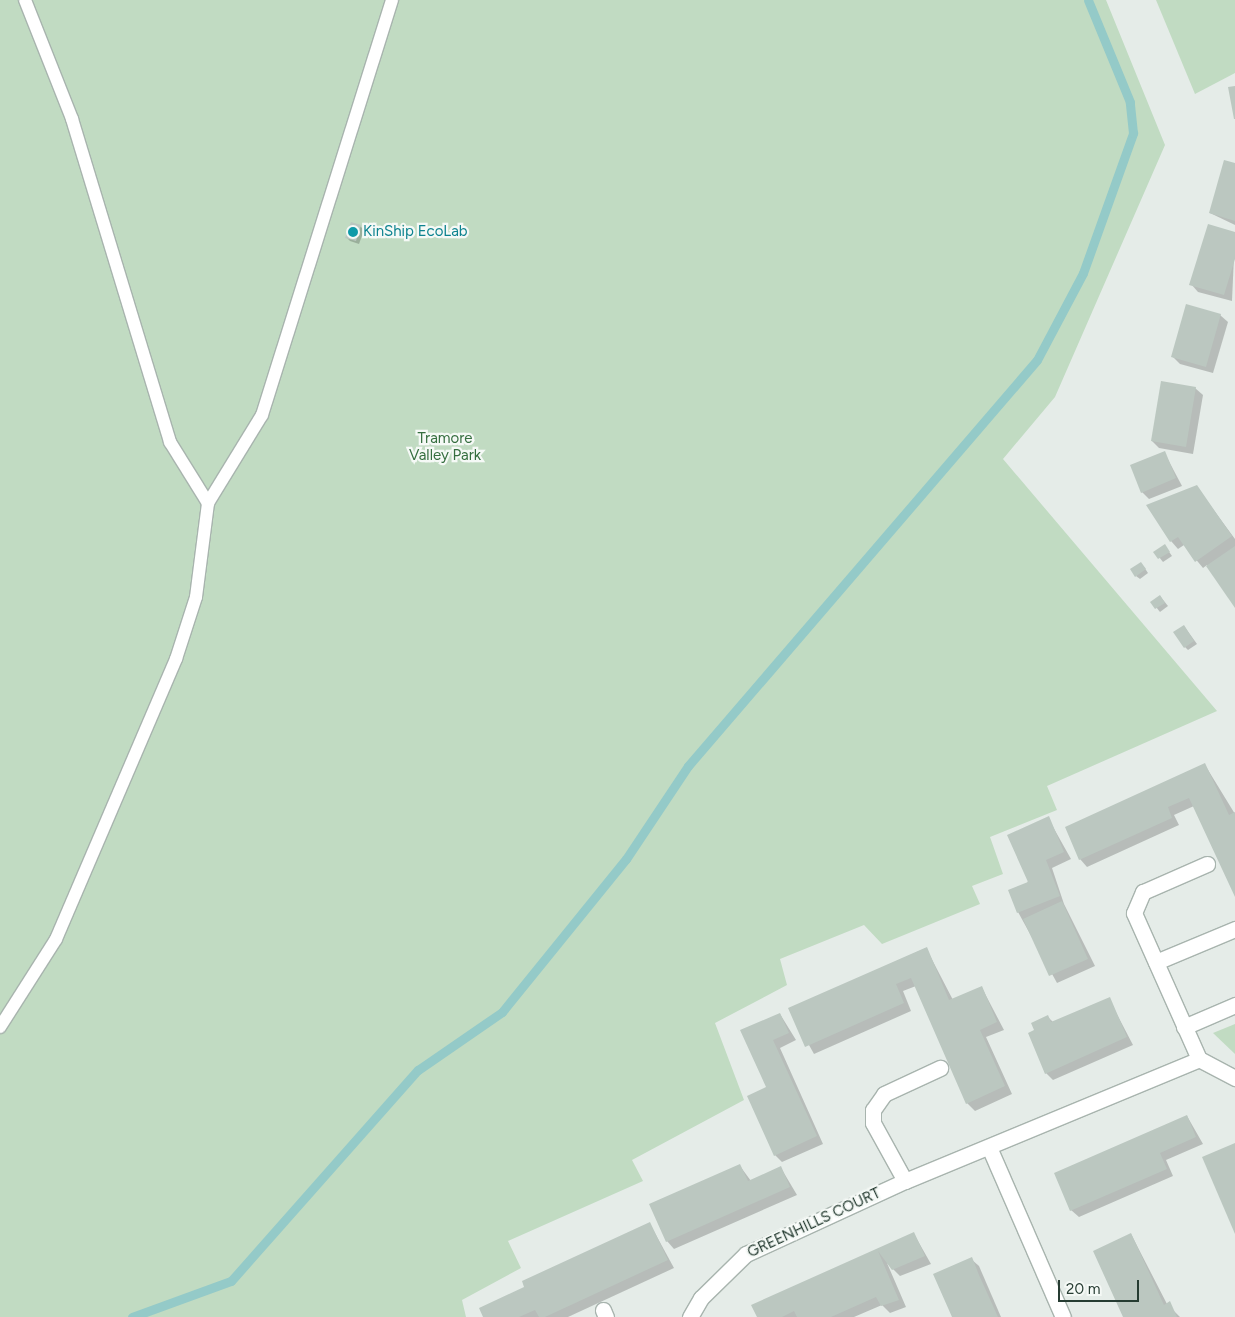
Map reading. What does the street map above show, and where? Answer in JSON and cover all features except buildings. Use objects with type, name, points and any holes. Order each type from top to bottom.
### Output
[{"type":"street","points":[[1207,864],[1137,898],[1134,913],[1199,1059],[1235,1078]]},
{"type":"street","points":[[1156,962],[1235,929]]},
{"type":"street","points":[[1184,1027],[1235,1005]]},
{"type":"street","name":"GREENHILLS COURT","points":[[690,1317],[701,1298],[746,1254],[905,1181],[1199,1059]]},
{"type":"street","points":[[905,1181],[873,1123],[873,1110],[884,1094],[940,1068]]},
{"type":"street","points":[[989,1147],[1063,1317]]},
{"type":"lane","points":[[25,0],[72,119],[170,442],[208,503]]},
{"type":"lane","points":[[0,1026],[56,939],[176,659],[196,597],[208,503],[262,415],[392,0]]},
{"type":"green space","name":"Tramore Valley Park","points":[[0,0],[1106,0],[1165,145],[1055,397],[1003,459],[1217,711],[1047,786],[1057,810],[990,837],[1003,874],[972,886],[980,904],[882,944],[864,925],[780,959],[787,985],[715,1023],[744,1100],[632,1160],[643,1181],[508,1241],[521,1268],[462,1300],[466,1317],[0,1317]]},
{"type":"green space","points":[[1156,0],[1235,0],[1235,73],[1195,94]]},
{"type":"green space","points":[[1235,1024],[1235,1054],[1213,1033]]},
{"type":"waterway","points":[[132,1317],[231,1281],[418,1070],[502,1012],[626,859],[688,766],[1037,360],[1083,273],[1133,133],[1130,102],[1088,0]]},
{"type":"place","name":"KinShip EcoLab","points":[[353,232]]}]
